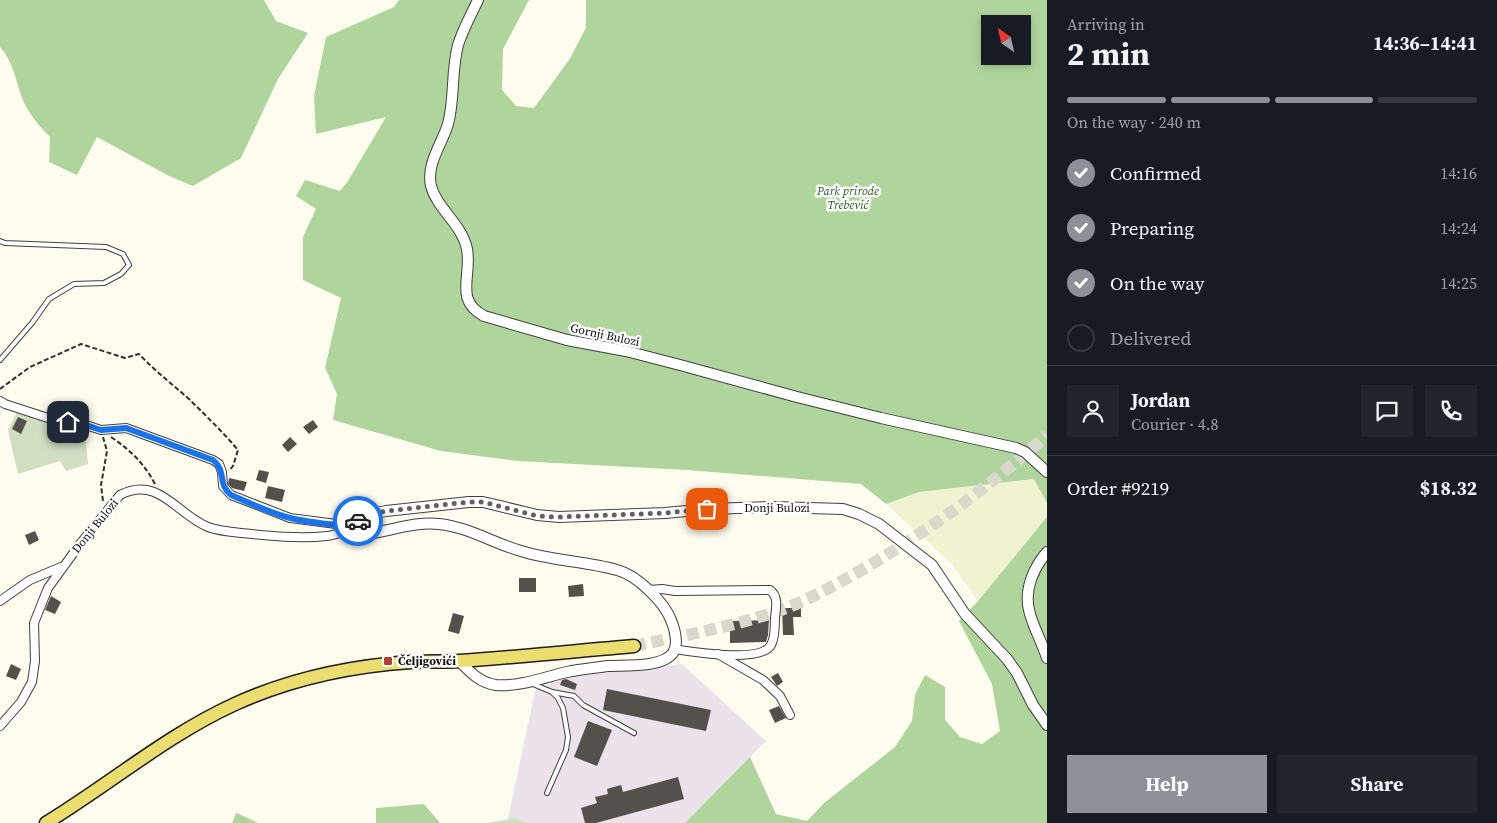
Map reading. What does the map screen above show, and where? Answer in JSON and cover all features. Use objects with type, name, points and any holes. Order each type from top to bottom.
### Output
[{"type":"main road","points":[[46,823],[75,806],[178,734],[206,718],[262,693],[322,675],[369,666],[413,662],[459,661],[634,646]]},
{"type":"street","name":"Gornji Bulozi","points":[[478,0],[462,33],[458,47],[452,105],[447,126],[432,163],[430,175],[435,196],[459,230],[466,247],[468,263],[466,294],[468,303],[474,311],[484,316],[566,340],[626,351],[806,400],[1016,448],[1025,452],[1047,472]]},
{"type":"street","points":[[0,400],[5,404],[51,419],[86,425],[101,430],[126,428],[213,460],[218,464],[222,472],[223,486],[231,495],[276,514],[309,521],[356,527]]},
{"type":"street","name":"Donji Bulozi","points":[[0,726],[21,702],[32,682],[35,661],[34,623],[48,588],[63,566],[120,495],[129,491],[141,490],[160,494],[207,527],[221,530],[302,537],[328,536],[356,527]]},
{"type":"street","name":"Donji Bulozi","points":[[356,527],[358,520],[366,515],[469,502],[483,502],[537,516],[559,517],[765,507],[843,509],[859,514],[887,530],[932,565],[965,614],[1012,666],[1033,705],[1047,725]]},
{"type":"street","name":"Donji Bulozi","points":[[356,527],[364,534],[426,524],[451,526],[474,532],[522,552],[619,570],[631,576],[649,590],[669,614],[676,638],[674,649]]},
{"type":"street","points":[[1047,552],[1041,558],[1032,576],[1028,591],[1028,609],[1047,658]]},
{"type":"street","points":[[0,601],[30,580],[63,566]]},
{"type":"street","points":[[459,661],[475,677],[487,683],[498,685],[529,682],[594,668],[655,664],[666,659],[674,649],[755,654],[763,653],[771,645],[775,626],[776,599],[774,593],[770,590],[676,592],[662,589],[649,590]]},
{"type":"street","points":[[716,653],[763,680],[780,696],[790,715]]},
{"type":"lane","points":[[0,241],[5,244],[106,247],[123,254],[129,265],[121,274],[104,283],[74,284],[49,300],[0,360]]},
{"type":"lane","points":[[529,682],[552,692],[574,696],[583,705],[634,733]]},
{"type":"lane","points":[[548,792],[566,750],[568,737],[563,708],[558,698],[552,692]]},
{"type":"path","points":[[0,389],[30,367],[81,344],[125,358],[139,354],[220,429],[238,450],[233,466],[223,479]]},
{"type":"path","points":[[101,430],[126,447],[141,461],[160,494]]},
{"type":"path","points":[[101,430],[107,451],[101,485],[105,514]]},
{"type":"shaded area","points":[[682,664],[766,741],[685,823],[507,823],[535,691],[565,676]]},
{"type":"green space","points":[[0,0],[264,0],[276,21],[308,33],[278,79],[241,158],[193,186],[169,176],[97,137],[77,175],[49,162],[50,137],[27,109],[11,65],[0,47]]},
{"type":"green space","name":"Park prirode Trebević","points":[[399,0],[529,0],[503,49],[502,90],[516,106],[534,108],[569,60],[586,28],[586,0],[1047,0],[1047,503],[1034,479],[919,492],[886,504],[861,484],[687,470],[518,461],[441,451],[333,420],[337,394],[325,368],[341,298],[303,280],[303,237],[316,209],[296,196],[305,180],[340,191],[348,181],[386,117],[316,134],[314,96],[326,37],[394,7]]},
{"type":"green space","points":[[17,412],[85,431],[88,464],[66,471],[60,461],[18,474],[8,430]]},
{"type":"green space","points":[[1034,479],[1047,503],[1047,517],[978,601],[951,563],[886,504],[919,492]]},
{"type":"green space","points":[[1047,517],[1047,823],[685,823],[750,757],[776,814],[807,821],[824,803],[895,747],[912,721],[915,695],[925,675],[945,687],[945,720],[960,737],[982,744],[1000,731],[992,684],[959,621],[978,601]]},
{"type":"green space","points":[[424,804],[440,823],[376,823],[376,808]]},
{"type":"green space","points":[[237,813],[258,823],[232,823]]},
{"type":"green space","points":[[515,818],[527,823],[488,823]]},
{"type":"building","points":[[18,417],[27,421],[21,434],[12,429]]},
{"type":"building","points":[[313,420],[318,427],[309,434],[303,427]]},
{"type":"building","points":[[290,437],[297,444],[288,452],[282,445]]},
{"type":"building","points":[[259,470],[269,472],[266,483],[256,480]]},
{"type":"building","points":[[229,478],[247,482],[244,491],[232,488],[228,484]]},
{"type":"building","points":[[268,486],[285,490],[282,502],[265,498]]},
{"type":"building","points":[[35,531],[39,540],[29,545],[25,535]]},
{"type":"building","points":[[519,578],[536,578],[536,592],[519,592]]},
{"type":"building","points":[[583,584],[584,596],[569,597],[568,586]]},
{"type":"building","points":[[51,596],[61,602],[55,614],[45,610]]},
{"type":"building","points":[[782,608],[801,608],[801,617],[793,617],[794,635],[783,635]]},
{"type":"building","points":[[453,613],[464,616],[459,634],[448,631]]},
{"type":"building","points":[[769,620],[766,642],[730,643],[730,621]]},
{"type":"building","points":[[11,664],[21,669],[16,680],[6,676]]},
{"type":"building","points":[[778,673],[783,682],[777,686],[771,677]]},
{"type":"building","points":[[566,679],[577,684],[575,690],[560,685],[562,680]]},
{"type":"building","points":[[607,689],[711,710],[706,731],[603,710]]},
{"type":"building","points":[[779,706],[786,718],[775,723],[769,710]]},
{"type":"building","points":[[588,721],[612,730],[597,766],[574,757]]},
{"type":"building","points":[[678,777],[684,799],[596,823],[585,823],[581,808],[597,803],[595,797],[608,794],[607,789],[621,785],[623,792]]},
{"type":"tunnel","points":[[634,646],[706,631],[760,617],[820,593],[885,556],[933,525],[1003,473],[1047,435]]},
{"type":"way so far","points":[[358,521],[366,515],[386,511],[469,502],[499,505],[537,516],[559,517],[665,513],[707,509]]},
{"type":"place","name":"Čeljigovići","points":[[388,661]]},
{"type":"route","points":[[68,422],[101,430],[126,428],[213,460],[218,464],[222,472],[223,486],[226,491],[231,495],[276,514],[290,518],[356,527],[358,521]]}]
